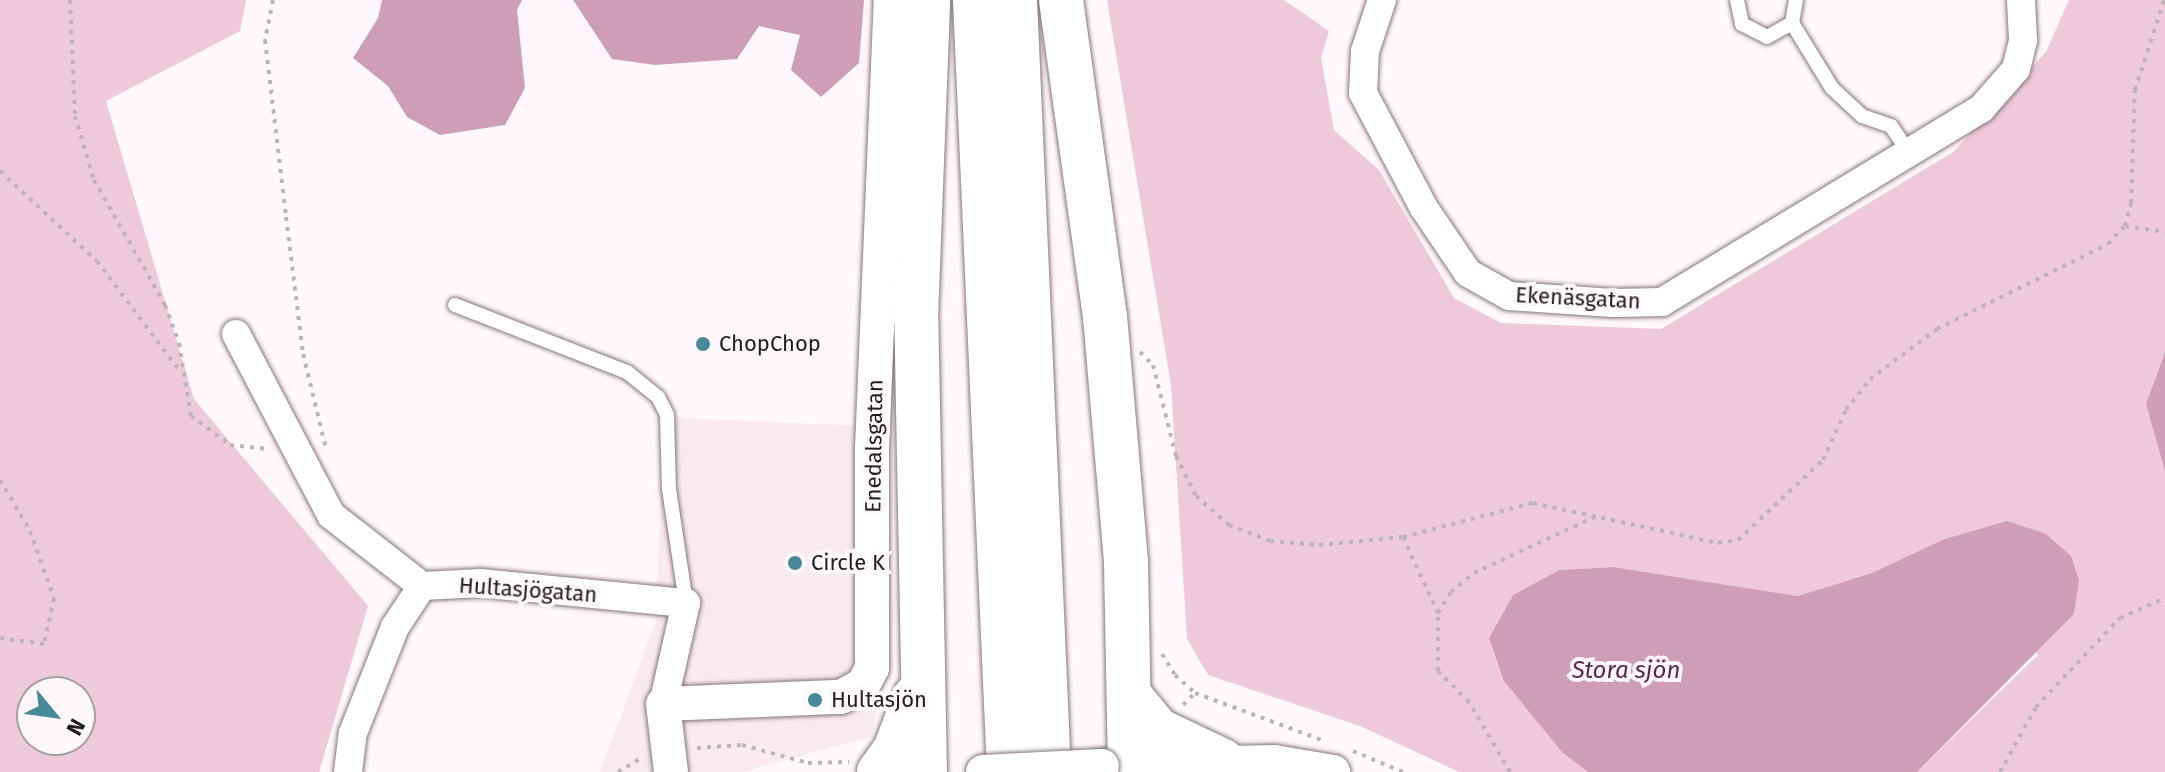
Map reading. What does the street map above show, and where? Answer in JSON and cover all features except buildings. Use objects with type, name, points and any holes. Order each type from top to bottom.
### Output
[{"type":"highway","points":[[897,768],[919,683],[916,318],[928,0]]},
{"type":"highway","points":[[975,0],[1009,772]]},
{"type":"highway","points":[[1015,0],[1049,772]]},
{"type":"highway","points":[[1061,0],[1105,316],[1126,563],[1130,696],[1121,767]]},
{"type":"highway","points":[[1130,696],[1158,730],[1223,761]]},
{"type":"street","name":"Enedalsgatan","points":[[663,704],[841,697],[856,691],[872,668],[872,448],[891,0]]},
{"type":"street","name":"Ekenäsgatan","points":[[1382,0],[1365,51],[1363,93],[1424,208],[1468,273],[1509,296],[1662,302],[1981,109],[2016,69],[2023,40],[2021,0]]},
{"type":"street","points":[[236,334],[331,515],[422,586],[395,627],[353,733],[348,772]]},
{"type":"street","name":"Hultasjögatan","points":[[422,586],[481,583],[686,603]]},
{"type":"street","points":[[670,762],[663,704],[686,603]]},
{"type":"street","points":[[983,772],[1223,761],[1274,762],[1332,753]]},
{"type":"lane","points":[[1737,0],[1742,24],[1758,36],[1777,35],[1792,23]]},
{"type":"lane","points":[[1796,0],[1792,23],[1832,88],[1862,116],[1891,126],[1909,153]]},
{"type":"lane","points":[[455,305],[627,372],[658,397],[667,415],[669,489],[686,603]]},
{"type":"path","points":[[70,0],[75,116],[94,180],[165,305],[179,343],[191,416],[230,445],[296,447]]},
{"type":"path","points":[[273,0],[265,40],[301,339],[329,460]]},
{"type":"path","points":[[1138,352],[1147,353],[1153,365],[1176,456],[1196,496],[1229,525],[1270,541],[1319,545],[1403,537],[1516,503],[1599,515],[1718,543],[1738,540],[1823,460],[1846,410],[1870,379],[1937,329],[2108,244],[2125,226],[2131,203],[2135,90],[2164,0]]},
{"type":"path","points":[[0,171],[97,261],[182,373]]},
{"type":"path","points":[[2125,226],[2165,232]]},
{"type":"path","points":[[0,480],[30,531],[54,598],[44,644],[0,638]]},
{"type":"path","points":[[1438,613],[1451,592],[1474,573],[1599,515]]},
{"type":"path","points":[[1403,537],[1438,613],[1438,671],[1469,702],[1510,772]]},
{"type":"path","points":[[2000,772],[2036,707],[2120,618],[2165,598]]},
{"type":"path","points":[[1195,693],[1332,753],[1403,772]]},
{"type":"path","points":[[670,762],[724,744],[808,763],[897,768]]},
{"type":"shaded area","points":[[0,0],[246,0],[240,31],[106,101],[194,399],[368,606],[319,772],[0,772]]},
{"type":"shaded area","points":[[1107,0],[1284,0],[1329,31],[1321,58],[1334,130],[1379,170],[1454,298],[1501,323],[1661,329],[1953,152],[2046,52],[2069,0],[2165,0],[2165,352],[2146,404],[2165,472],[2165,772],[1917,772],[2038,655],[1942,540],[1872,573],[1798,596],[1613,567],[1559,570],[1513,595],[1489,638],[1563,753],[1588,772],[1459,772],[1360,726],[1208,675],[1187,639],[1171,385]]},
{"type":"shaded area","points":[[663,417],[889,427],[888,642],[872,736],[742,772],[600,772],[656,621]]},
{"type":"water","points":[[382,0],[522,0],[517,10],[525,88],[505,125],[440,135],[407,117],[388,86],[353,58],[378,18]]},
{"type":"water","points":[[573,0],[864,0],[859,63],[821,97],[791,70],[800,35],[759,26],[737,59],[655,65],[612,59]]},
{"type":"water","points":[[2165,352],[2165,472],[2146,404]]},
{"type":"water","name":"Stora sjön","points":[[2007,521],[2046,534],[2071,556],[2079,580],[2074,614],[1917,772],[1588,772],[1563,753],[1504,681],[1489,638],[1513,595],[1559,570],[1613,567],[1798,596],[1872,573],[1942,540]]},
{"type":"place","name":"ChopChop","points":[[703,344]]},
{"type":"place","name":"Circle K","points":[[795,563]]},
{"type":"place","name":"Hultasjön","points":[[815,700]]}]
